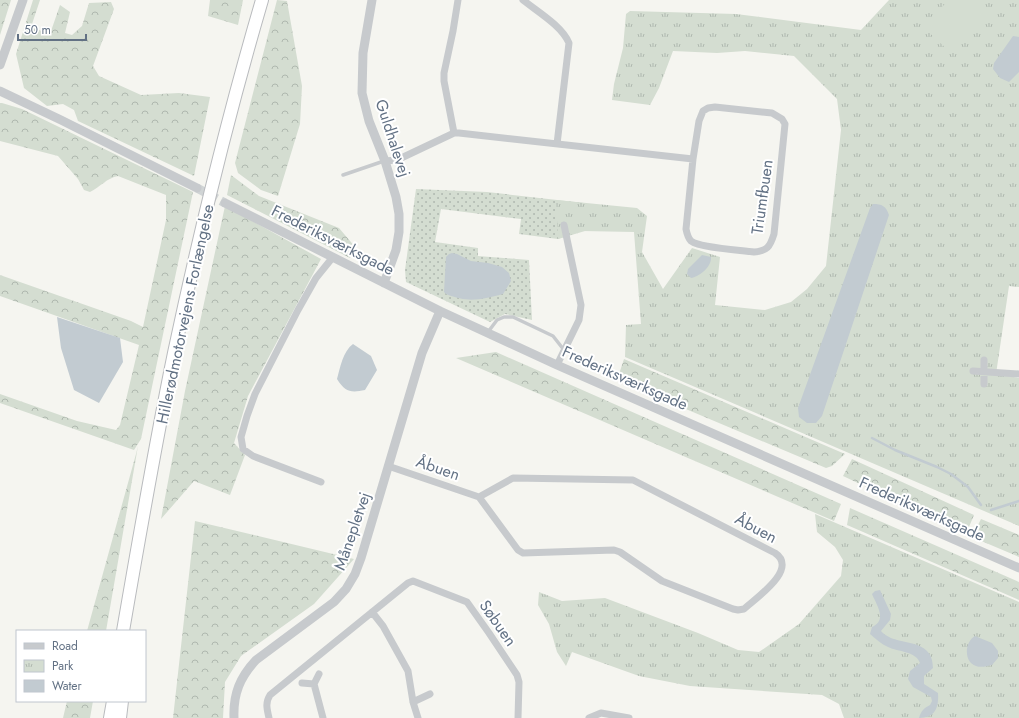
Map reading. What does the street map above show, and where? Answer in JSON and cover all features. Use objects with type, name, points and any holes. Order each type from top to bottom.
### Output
[{"type":"highway","name":"Hillerødmotorvejens Forlængelse","points":[[123,630],[147,493],[174,353],[207,207],[246,54],[262,0]]},
{"type":"highway","points":[[110,718],[113,702]]},
{"type":"highway","points":[[120,718],[122,702]]},
{"type":"street","points":[[0,65],[23,0]]},
{"type":"street","name":"Guldhalevej","points":[[372,0],[363,53],[362,93],[369,121],[385,161],[396,197],[399,214],[399,232],[396,250],[384,283]]},
{"type":"street","points":[[454,133],[444,81],[444,73],[454,31],[458,0]]},
{"type":"street","points":[[523,0],[560,29],[567,36],[570,44],[557,144]]},
{"type":"street","points":[[0,92],[61,120],[197,188]]},
{"type":"street","name":"Triumfbuen","points":[[715,107],[772,114],[782,118],[785,124],[785,130],[774,234],[772,241],[766,249],[754,252],[700,245],[690,240],[686,229],[693,159],[700,116],[703,111],[708,108],[715,107]]},
{"type":"street","points":[[385,161],[397,160],[454,133],[693,159]]},
{"type":"street","name":"Frederiksværksgade","points":[[225,203],[440,311],[557,365],[1019,568]]},
{"type":"street","points":[[557,365],[579,320],[581,305],[564,225]]},
{"type":"street","points":[[321,482],[253,456],[243,449],[241,437],[258,387],[316,278],[333,257]]},
{"type":"street","name":"Månepletvej","points":[[234,718],[233,708],[235,694],[240,681],[247,670],[256,660],[334,602],[346,589],[355,574],[422,353],[440,311]]},
{"type":"street","points":[[984,360],[984,384]]},
{"type":"street","points":[[974,372],[1019,374]]},
{"type":"street","name":"Åbuen","points":[[388,466],[479,497],[518,550],[522,553],[614,550],[620,552],[662,581],[738,610],[744,609],[779,576],[782,568],[783,563],[781,558],[775,553],[634,480],[513,478],[479,497]]},
{"type":"street","name":"Søbuen","points":[[269,718],[266,707],[267,700],[270,695],[408,583],[413,581],[467,602],[517,675],[519,682],[518,718]]},
{"type":"street","points":[[372,612],[383,626],[408,672],[413,702],[418,718]]},
{"type":"street","points":[[319,674],[314,684],[323,718]]},
{"type":"street","points":[[302,682],[314,684]]},
{"type":"street","points":[[413,702],[430,694]]},
{"type":"street","points":[[589,718],[601,713],[626,718]]},
{"type":"lane","points":[[343,175],[385,161]]},
{"type":"lane","points":[[488,333],[497,320],[508,316],[513,317],[553,336],[564,350]]},
{"type":"green space","points":[[0,0],[11,0],[0,35]]},
{"type":"green space","points":[[33,0],[40,0],[31,27],[50,34],[60,5],[70,12],[65,33],[72,35],[82,26],[89,3],[111,2],[114,9],[93,66],[99,76],[141,95],[179,93],[210,97],[194,176],[78,121],[74,110],[63,104],[47,106],[24,88],[16,54]]},
{"type":"green space","points":[[210,0],[243,0],[238,25],[208,16]]},
{"type":"green space","points":[[277,0],[287,1],[302,86],[300,124],[278,196],[261,190],[238,173],[235,163]]},
{"type":"green space","points":[[889,0],[1019,0],[1019,287],[1009,286],[996,374],[1019,378],[1019,526],[625,357],[626,325],[641,324],[634,232],[582,231],[558,239],[556,200],[637,208],[647,216],[642,252],[663,289],[692,248],[720,257],[715,305],[765,310],[791,302],[807,289],[826,266],[841,130],[837,99],[794,56],[745,51],[717,53],[673,51],[659,88],[650,105],[612,100],[614,84],[623,48],[626,14],[630,11],[736,14],[861,30]]},
{"type":"green space","points":[[949,0],[974,0],[990,15],[950,52],[922,26]]},
{"type":"green space","points":[[0,103],[22,109],[193,192],[141,439],[134,450],[0,403],[0,394],[77,421],[116,430],[120,425],[139,345],[0,296],[0,275],[131,321],[143,327],[166,220],[166,195],[118,176],[110,179],[90,192],[84,190],[78,179],[58,156],[0,141]]},
{"type":"green space","points":[[231,175],[259,196],[339,228],[356,248],[350,258],[227,195]]},
{"type":"green space","points":[[416,189],[487,192],[584,203],[585,231],[558,239],[519,234],[521,219],[441,209],[435,242],[478,248],[478,256],[529,260],[532,320],[505,314],[490,322],[406,282],[405,270]]},
{"type":"green space","points":[[225,206],[321,259],[248,396],[234,443],[245,455],[230,495],[194,481],[161,519],[185,391]]},
{"type":"green space","points":[[496,352],[841,504],[834,521],[456,358]]},
{"type":"green space","points":[[624,359],[845,454],[832,466],[826,468],[617,380]]},
{"type":"green space","points":[[138,446],[106,630],[87,630]]},
{"type":"green space","points":[[852,459],[974,515],[966,534],[843,476]]},
{"type":"green space","points":[[850,508],[1019,582],[1019,600],[847,525]]},
{"type":"green space","points":[[815,514],[1019,602],[1019,718],[844,718],[839,704],[822,695],[690,686],[639,676],[572,652],[566,666],[557,652],[549,624],[538,605],[539,592],[562,601],[605,598],[698,633],[738,650],[759,652],[799,624],[841,576],[843,560],[835,547],[817,532]]},
{"type":"green space","points":[[981,519],[1019,535],[1019,557],[972,537]]},
{"type":"green space","points":[[195,521],[354,559],[314,604],[241,656],[225,682],[223,718],[173,718]]},
{"type":"green space","points":[[67,702],[93,702],[90,718],[63,718]]},
{"type":"water","points":[[1013,36],[1019,37],[1019,72],[1009,82],[1000,78],[993,69],[994,63]]},
{"type":"water","points":[[873,204],[883,206],[889,215],[822,416],[816,423],[807,423],[799,417],[798,408],[870,208]]},
{"type":"water","points":[[452,253],[471,261],[488,263],[502,267],[509,273],[511,281],[503,294],[487,298],[468,300],[446,294],[444,292],[446,257]]},
{"type":"water","points":[[702,255],[711,257],[711,261],[701,274],[691,278],[687,274],[688,269]]},
{"type":"water","points":[[57,317],[120,338],[123,362],[99,403],[74,390],[61,348]]},
{"type":"water","points":[[353,344],[371,356],[377,370],[365,390],[352,391],[346,389],[337,379],[344,355]]},
{"type":"water","points":[[880,590],[891,614],[890,620],[881,631],[887,636],[920,646],[927,651],[931,658],[933,668],[924,676],[924,684],[938,693],[938,703],[935,711],[924,718],[919,718],[923,710],[930,705],[932,701],[931,697],[913,687],[908,679],[910,671],[920,663],[918,659],[906,652],[885,646],[870,634],[872,627],[877,624],[880,616],[880,612],[872,594],[875,591]]},
{"type":"water","points":[[975,636],[992,643],[998,651],[998,658],[992,665],[978,667],[972,664],[969,660],[967,656],[967,647],[969,642]]},
{"type":"waterway","points":[[872,438],[895,450],[951,474],[968,487],[981,505]]},
{"type":"waterway","points":[[991,510],[1019,501]]},
{"type":"tunnel","points":[[197,188],[225,203]]}]
